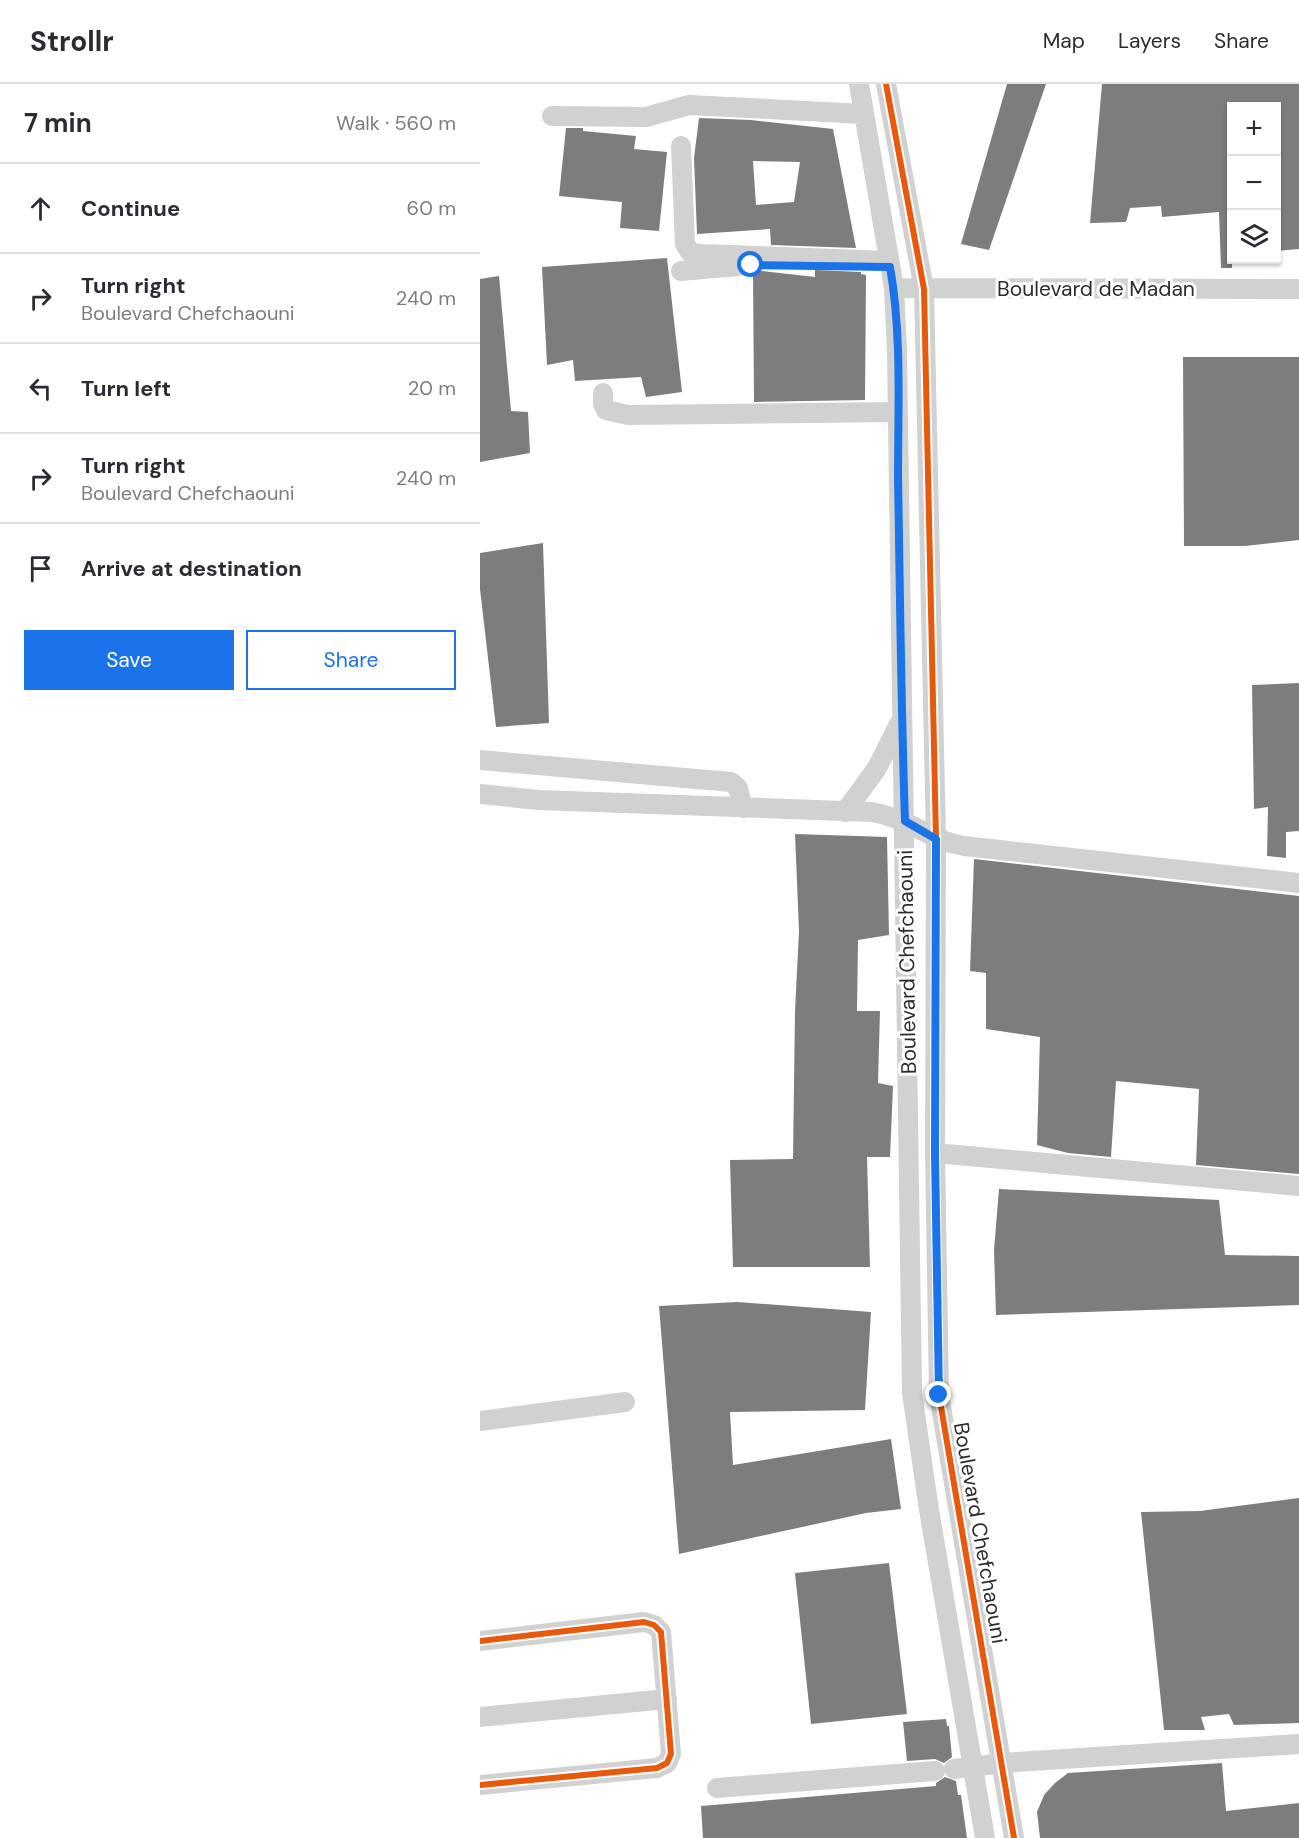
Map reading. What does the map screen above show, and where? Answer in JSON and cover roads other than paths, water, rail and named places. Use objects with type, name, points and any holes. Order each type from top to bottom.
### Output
[{"type":"street","name":"Boulevard Chefchaouni","points":[[859,84],[894,288],[905,821],[912,1393],[929,1510],[985,1838]]},
{"type":"street","name":"Boulevard Chefchaouni","points":[[886,84],[924,290],[936,839],[935,1154],[939,1395],[1014,1838]]},
{"type":"street","points":[[552,116],[646,117],[689,105],[864,114]]},
{"type":"street","points":[[681,146],[687,248],[694,254],[751,260],[889,264]]},
{"type":"street","points":[[681,271],[751,260]]},
{"type":"street","name":"Boulevard de Madan","points":[[894,288],[924,290],[1299,289]]},
{"type":"street","points":[[603,393],[603,404],[606,410],[628,415],[898,412]]},
{"type":"street","points":[[899,549],[929,548]]},
{"type":"street","points":[[845,812],[877,768],[902,719]]},
{"type":"street","points":[[480,760],[731,782],[738,788],[743,808]]},
{"type":"street","points":[[480,794],[539,800],[879,813],[905,821],[936,839],[964,846],[1299,883]]},
{"type":"street","points":[[935,1154],[1299,1186]]},
{"type":"street","points":[[480,1420],[624,1402]]},
{"type":"street","points":[[480,1641],[649,1623],[661,1632],[671,1754],[667,1763],[662,1767],[480,1785]]},
{"type":"street","points":[[480,1717],[667,1699]]},
{"type":"street","points":[[717,1788],[945,1770],[1002,1763],[1299,1744]]}]
